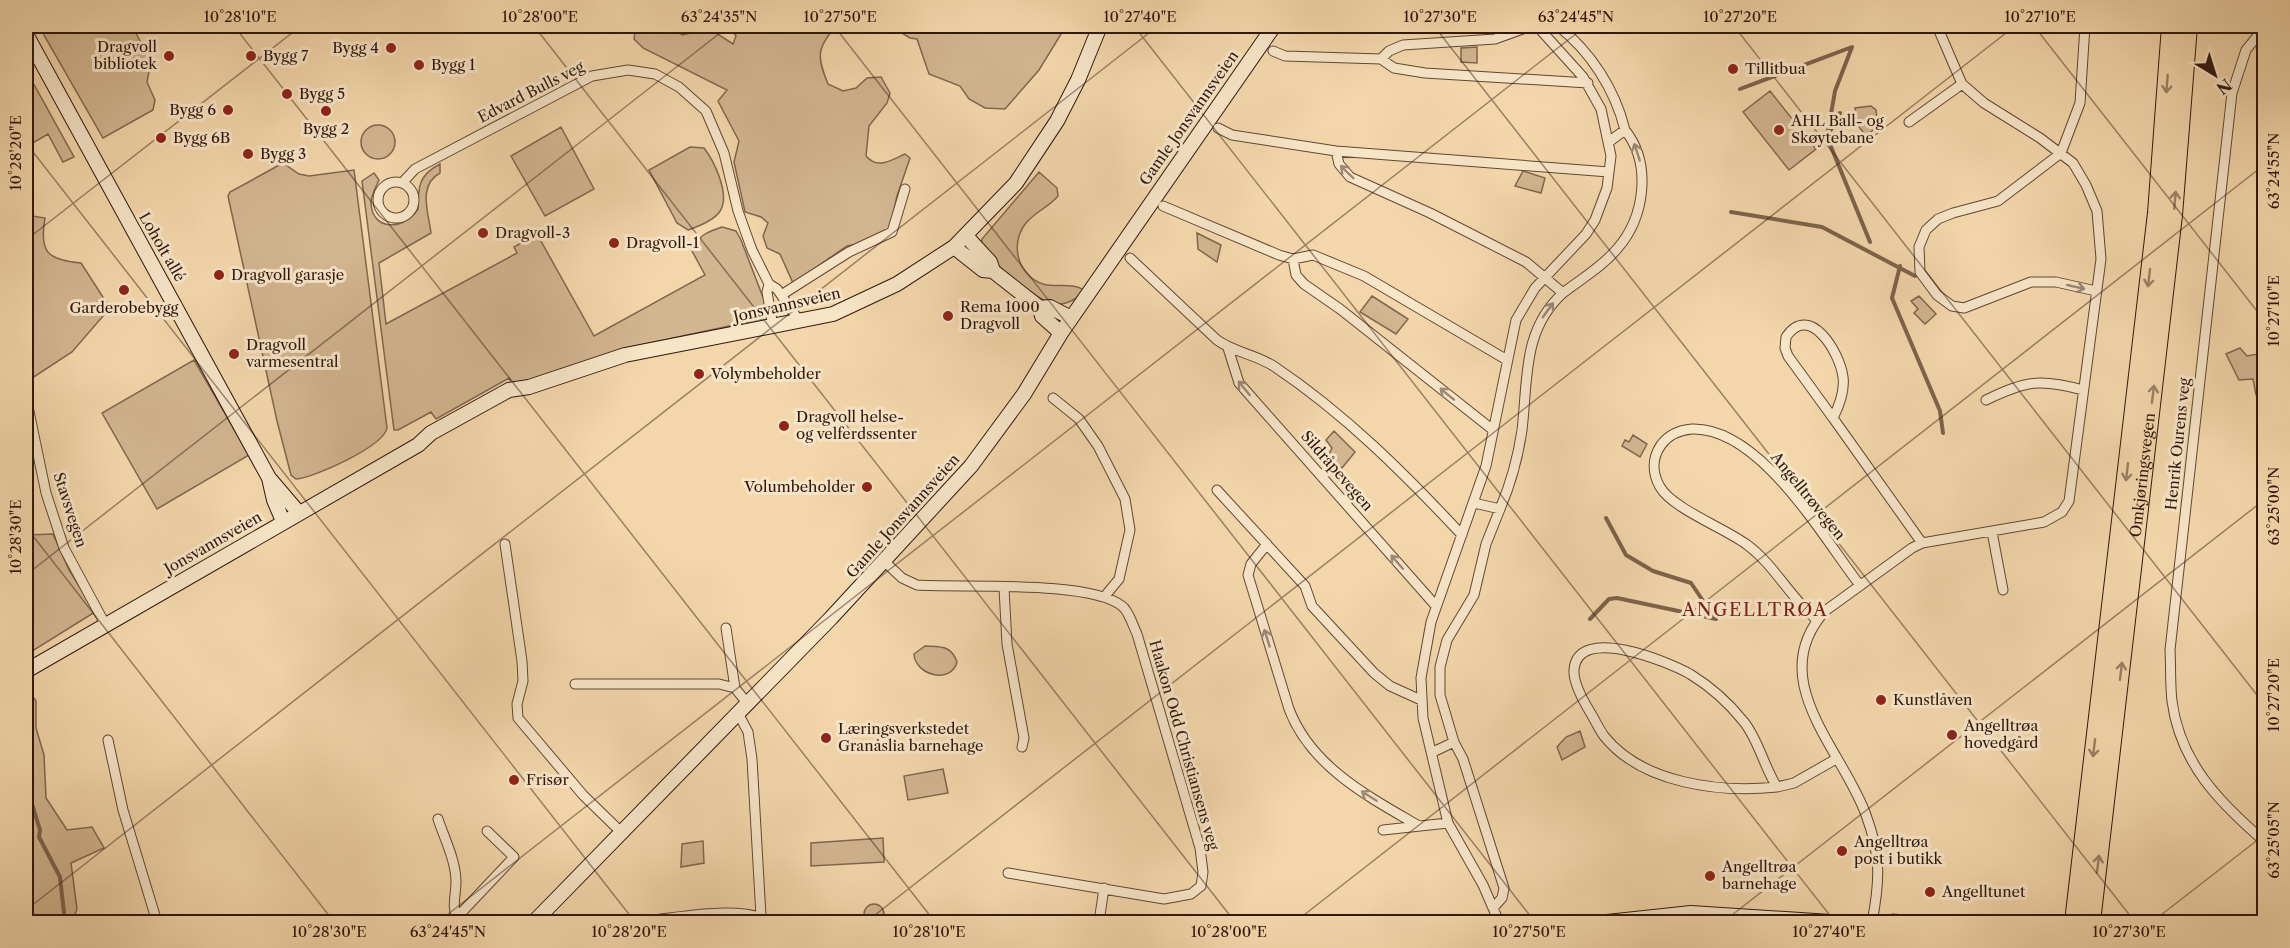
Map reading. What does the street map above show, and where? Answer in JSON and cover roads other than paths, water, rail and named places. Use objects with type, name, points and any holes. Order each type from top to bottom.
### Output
[{"type":"highway","name":"Omkjøringsvegen","points":[[2074,922],[2157,213],[2171,26]]},
{"type":"highway","name":"Omkjøringsvegen","points":[[2091,922],[2173,215],[2188,26]]},
{"type":"street","name":"Jonsvannsveien","points":[[26,670],[298,512],[418,445],[435,441],[512,400],[529,387],[625,355],[833,314],[874,296],[954,247],[1016,183],[1038,151],[1078,80],[1100,26]]},
{"type":"street","name":"Gamle Jonsvannsveien","points":[[534,922],[885,562],[949,492],[996,434],[1060,333],[1274,26]]},
{"type":"street","points":[[1381,59],[1389,51],[1402,45],[1495,39],[1531,26]]},
{"type":"street","points":[[1499,922],[1448,823],[1433,752],[1423,718],[1421,700],[1423,655],[1436,606],[1474,503],[1520,310],[1545,278],[1575,248],[1595,219],[1605,196],[1609,172],[1610,141],[1601,109],[1588,83],[1537,26]]},
{"type":"street","points":[[1493,908],[1502,898],[1504,888],[1440,695],[1440,667],[1448,640],[1474,595],[1490,535],[1516,464],[1522,427],[1527,362],[1536,330],[1549,307],[1563,293],[1604,262],[1623,242],[1636,215],[1642,178],[1636,146],[1625,130],[1620,113],[1588,52],[1557,26]]},
{"type":"street","points":[[1872,922],[1880,882],[1875,843],[1865,812],[1811,709],[1802,681],[1801,664],[1807,640],[1817,620],[1859,584],[1894,559],[1922,543],[2044,522],[2062,512],[2069,501],[2101,259],[2097,211],[2073,163],[1984,103],[1962,84],[1937,26]]},
{"type":"street","points":[[2085,26],[2080,103],[2061,153],[1998,201],[1953,213],[1932,224],[1922,238],[1918,259],[1920,272],[1937,296],[1952,306],[1964,308],[2031,282],[2055,282],[2096,291]]},
{"type":"street","name":"Henrik Ourens veg","points":[[2265,28],[2246,50],[2232,93],[2170,650],[2172,702],[2181,737],[2195,768],[2216,797],[2265,842]]},
{"type":"street","name":"Loholt allé","points":[[26,34],[269,478],[298,512]]},
{"type":"street","points":[[1273,51],[1285,56],[1381,59],[1394,68],[1588,83]]},
{"type":"street","name":"Edvard Bulls veg","points":[[402,183],[411,190],[412,208],[404,217],[392,218],[379,206],[379,194],[387,185],[402,183],[415,169],[592,76],[628,70],[655,74],[679,87],[706,111],[724,153],[738,212],[752,250],[769,284],[777,289],[800,322]]},
{"type":"street","points":[[1909,122],[1962,84]]},
{"type":"street","points":[[1218,128],[1232,135],[1336,151],[1609,172]]},
{"type":"street","points":[[1610,141],[1625,130]]},
{"type":"street","points":[[1336,151],[1337,160],[1345,173],[1532,266],[1563,293]]},
{"type":"street","points":[[786,292],[849,252],[892,232],[905,189]]},
{"type":"street","points":[[1163,206],[1293,259],[1313,255],[1365,276],[1507,360]]},
{"type":"street","points":[[966,236],[990,262],[993,272]]},
{"type":"street","points":[[954,247],[983,270],[993,272],[1040,308],[1042,316],[1060,333]]},
{"type":"street","name":"Sildråpevegen","points":[[1130,258],[1228,348],[1264,360],[1326,404],[1400,470],[1462,535]]},
{"type":"street","points":[[1293,259],[1296,275],[1304,285],[1374,335],[1493,430]]},
{"type":"street","name":"Edvard Bulls veg","points":[[769,284],[767,292],[773,327]]},
{"type":"street","points":[[1040,308],[1050,307],[1071,318]]},
{"type":"street","points":[[1833,418],[1842,397],[1842,372],[1818,329],[1811,325],[1800,325],[1786,337],[1786,352],[1922,543]]},
{"type":"street","name":"Sildråpevegen","points":[[1228,348],[1239,383],[1436,606]]},
{"type":"street","points":[[1986,400],[2022,384],[2054,382],[2083,390]]},
{"type":"street","name":"Stavsvegen","points":[[26,397],[46,493],[64,548],[105,624]]},
{"type":"street","points":[[885,562],[902,578],[917,585],[1069,591],[1105,596],[1119,579],[1130,530],[1125,499],[1098,446],[1079,419],[1053,398]]},
{"type":"street","name":"Angelltrøvegen","points":[[1817,620],[1799,602],[1767,562],[1748,545],[1718,525],[1674,502],[1663,492],[1654,474],[1654,464],[1659,449],[1670,436],[1684,430],[1711,430],[1731,438],[1748,449],[1785,486],[1859,584]]},
{"type":"street","name":"Loholt allé","points":[[269,478],[274,500],[283,521]]},
{"type":"street","points":[[1217,490],[1305,586],[1312,606],[1374,673],[1390,686],[1421,700]]},
{"type":"street","points":[[1474,503],[1500,509]]},
{"type":"street","points":[[1992,532],[2003,590]]},
{"type":"street","points":[[505,543],[522,661],[523,681],[517,704],[518,717],[583,795],[622,833]]},
{"type":"street","points":[[1267,544],[1251,564],[1248,575],[1289,709],[1302,736],[1322,759],[1353,786],[1419,826]]},
{"type":"street","points":[[1004,588],[1007,644],[1024,738],[1022,747]]},
{"type":"street","name":"Haakon Odd Christiansens veg","points":[[1008,873],[1164,900],[1182,897],[1201,886],[1203,872],[1190,810],[1137,634],[1124,607],[1105,596]]},
{"type":"street","points":[[726,628],[735,688],[748,732],[752,759],[760,916]]},
{"type":"street","points":[[1777,787],[1767,771],[1746,724],[1715,691],[1691,675],[1663,662],[1624,650],[1595,647],[1581,655],[1574,669],[1577,685],[1604,736],[1619,750],[1666,776],[1700,785],[1734,790],[1777,787],[1794,783],[1836,759]]},
{"type":"street","points":[[575,684],[719,684],[735,688]]},
{"type":"street","points":[[108,740],[123,810],[157,922]]},
{"type":"street","points":[[1433,752],[1454,742]]},
{"type":"street","points":[[438,819],[454,864],[456,879],[454,910],[458,921],[514,857],[487,831]]},
{"type":"street","points":[[1383,830],[1448,823]]},
{"type":"street","points":[[1099,922],[1104,888]]},
{"type":"street","points":[[643,921],[734,913],[760,916],[772,922]]},
{"type":"street","points":[[1607,922],[1691,913],[1830,922]]},
{"type":"street","points":[[1880,922],[1893,919],[1931,922]]},
{"type":"waterway","points":[[1740,89],[1852,47],[1835,91],[1827,137],[1870,242]]},
{"type":"waterway","points":[[1828,135],[1840,113]]},
{"type":"waterway","points":[[1731,212],[1822,227],[1915,276]]},
{"type":"waterway","points":[[1900,266],[1892,298],[1940,411],[1943,433]]},
{"type":"waterway","points":[[1606,518],[1626,555],[1653,571],[1691,583],[1714,617]]},
{"type":"waterway","points":[[1590,619],[1609,599],[1617,598],[1716,619]]},
{"type":"waterway","points":[[26,707],[32,750],[28,766],[32,782],[28,791],[40,830],[39,837],[60,877],[65,922]]},
{"type":"place","name":"Bygg 4","points":[[391,48]]},
{"type":"place","name":"Dragvoll bibliotek","points":[[169,56]]},
{"type":"place","name":"Bygg 7","points":[[251,56]]},
{"type":"place","name":"Bygg 1","points":[[419,65]]},
{"type":"place","name":"Tillitbua","points":[[1733,69]]},
{"type":"place","name":"Bygg 5","points":[[287,94]]},
{"type":"place","name":"Bygg 6","points":[[228,110]]},
{"type":"place","name":"Bygg 2","points":[[326,111]]},
{"type":"place","name":"AHL Ball- og Skøytebane","points":[[1779,130]]},
{"type":"place","name":"Bygg 6B","points":[[161,138]]},
{"type":"place","name":"Bygg 3","points":[[248,154]]},
{"type":"place","name":"Dragvoll-3","points":[[483,233]]},
{"type":"place","name":"Dragvoll-1","points":[[614,243]]},
{"type":"place","name":"Dragvoll garasje","points":[[219,275]]},
{"type":"place","name":"Garderobebygg","points":[[124,290]]},
{"type":"place","name":"Rema 1000 Dragvoll","points":[[948,316]]},
{"type":"place","name":"Dragvoll varmesentral","points":[[234,354]]},
{"type":"place","name":"Volymbeholder","points":[[699,374]]},
{"type":"place","name":"Dragvoll helse- og velferdssenter","points":[[784,426]]},
{"type":"place","name":"Volumbeholder","points":[[867,487]]},
{"type":"place","name":"Kunstlåven","points":[[1881,700]]},
{"type":"place","name":"Angelltrøa hovedgård","points":[[1952,735]]},
{"type":"place","name":"Læringsverkstedet Granåslia barnehage","points":[[826,738]]},
{"type":"place","name":"Frisør","points":[[514,780]]},
{"type":"place","name":"Angelltrøa post i butikk","points":[[1842,851]]},
{"type":"place","name":"Angelltrøa barnehage","points":[[1710,876]]},
{"type":"place","name":"Angelltunet","points":[[1930,892]]},
{"type":"district","name":"ANGELLTRØA","points":[[1755,610]]}]
